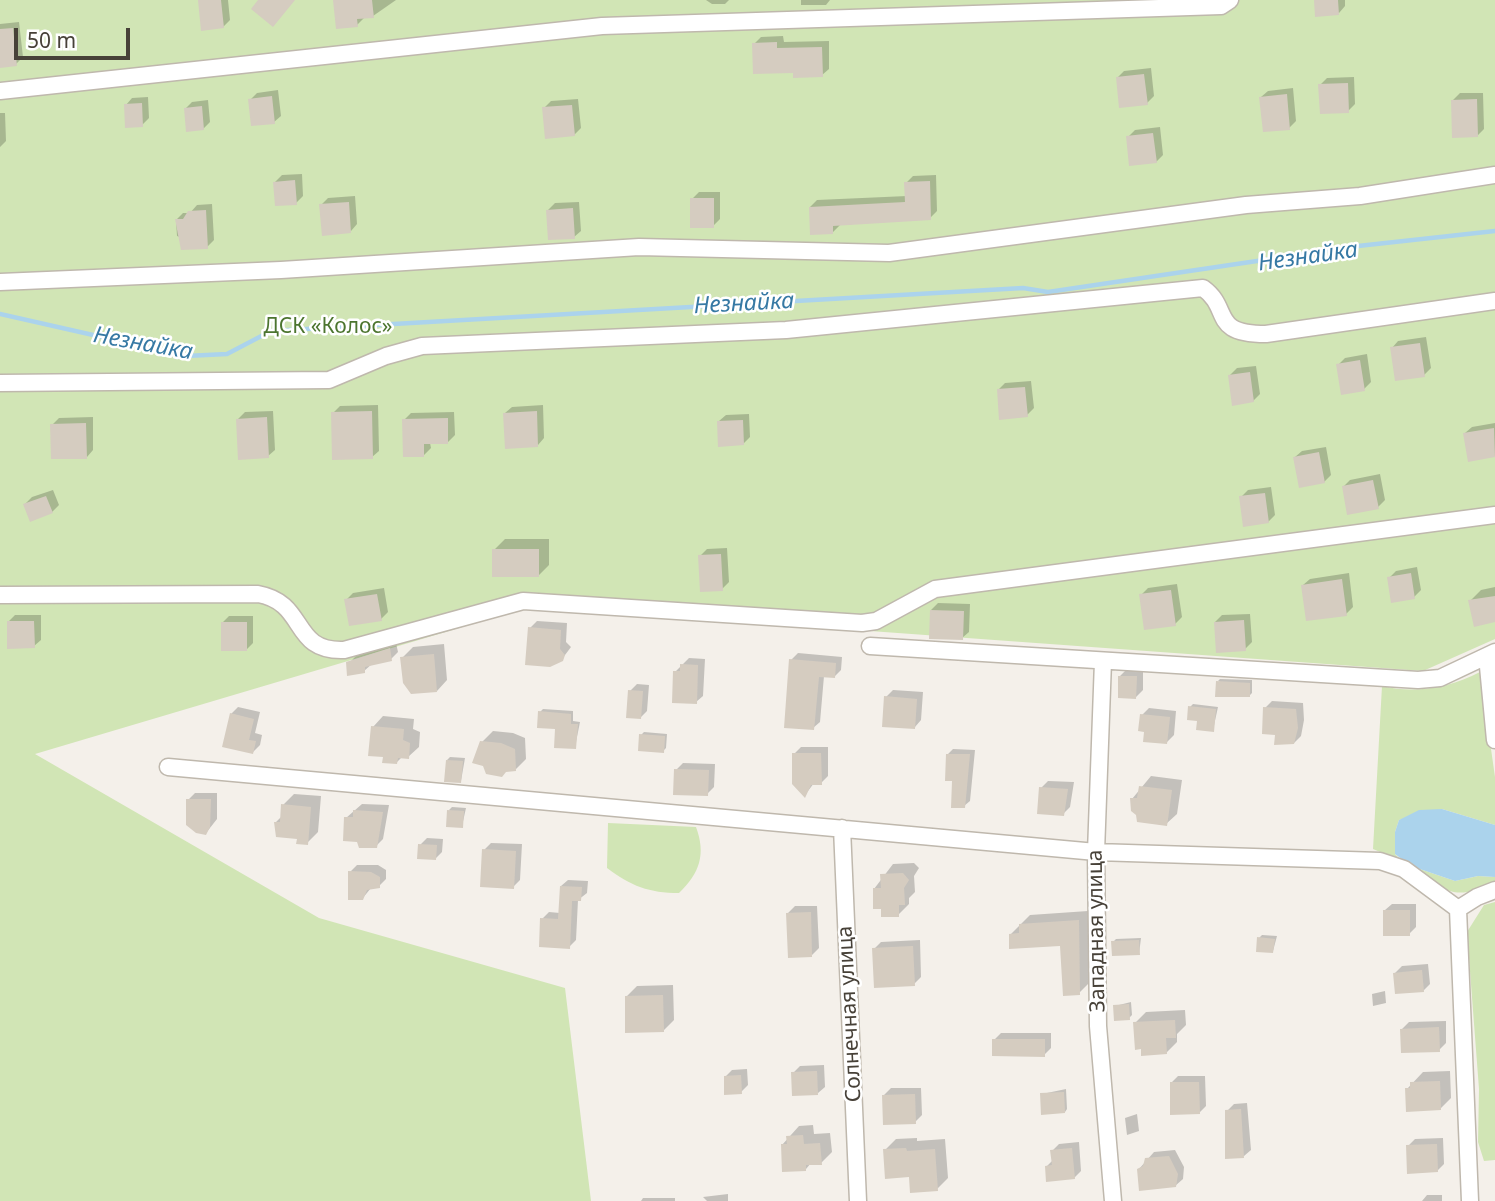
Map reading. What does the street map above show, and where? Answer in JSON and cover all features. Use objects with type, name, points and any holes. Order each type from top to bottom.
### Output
[{"type":"street","points":[[0,91],[602,26],[1221,6],[1230,0]]},
{"type":"street","points":[[0,282],[281,270],[639,247],[889,253],[1246,205],[1360,196],[1495,175]]},
{"type":"street","points":[[0,383],[329,380],[386,356],[422,346],[786,330],[1203,288],[1208,292],[1221,317],[1245,334],[1266,334],[1495,301]]},
{"type":"street","points":[[0,595],[258,594],[283,602],[318,649],[329,650],[344,650],[523,601],[870,623],[935,589],[1495,515]]},
{"type":"street","points":[[870,646],[1418,680],[1440,678],[1491,654],[1495,740]]},
{"type":"street","name":"Западная улица","points":[[1103,661],[1096,852],[1098,1026],[1113,1201]]},
{"type":"street","points":[[168,767],[593,809],[842,828],[1096,852],[1380,861],[1404,869],[1458,909]]},
{"type":"street","name":"Солнечная улица","points":[[842,828],[858,1201]]},
{"type":"street","points":[[1458,909],[1495,890]]},
{"type":"street","points":[[1458,909],[1470,1201]]},
{"type":"green space","name":"ДСК «Колос»","points":[[0,0],[1495,0],[1495,639],[1423,671],[801,626],[523,609],[35,754],[319,918],[565,988],[591,1201],[0,1201]]},
{"type":"green space","points":[[1480,672],[1495,777],[1495,825],[1442,809],[1399,820],[1395,832],[1395,854],[1402,861],[1373,849],[1382,686],[1432,688]]},
{"type":"green space","points":[[608,823],[696,827],[701,854],[692,878],[679,893],[668,893],[632,884],[616,874],[607,868]]},
{"type":"green space","points":[[1414,867],[1455,881],[1478,876],[1495,877],[1495,885],[1459,893],[1444,888]]},
{"type":"green space","points":[[1495,902],[1495,1160],[1484,1161],[1478,1142],[1479,1089],[1467,932],[1484,905]]},
{"type":"water","points":[[1442,809],[1495,825],[1495,877],[1478,876],[1455,881],[1411,866],[1395,854],[1395,832],[1399,820],[1419,810]]},
{"type":"building","points":[[198,0],[221,0],[224,28],[201,31]]},
{"type":"building","points":[[258,0],[295,0],[273,27],[251,9]]},
{"type":"building","points":[[333,0],[372,0],[374,18],[357,19],[358,27],[336,29]]},
{"type":"building","points":[[1314,0],[1338,0],[1339,15],[1315,17]]},
{"type":"building","points":[[13,28],[17,66],[0,68],[0,29]]},
{"type":"building","points":[[777,42],[777,48],[822,47],[823,77],[793,78],[793,73],[753,74],[752,43]]},
{"type":"building","points":[[1144,74],[1148,105],[1119,108],[1116,77]]},
{"type":"building","points":[[1348,83],[1349,113],[1320,114],[1318,84]]},
{"type":"building","points":[[1287,94],[1290,130],[1263,132],[1259,97]]},
{"type":"building","points":[[272,96],[275,124],[251,126],[248,99]]},
{"type":"building","points":[[1477,99],[1478,137],[1452,138],[1451,100]]},
{"type":"building","points":[[142,103],[143,127],[125,128],[124,104]]},
{"type":"building","points":[[572,105],[575,136],[545,139],[542,107]]},
{"type":"building","points":[[202,106],[204,130],[186,132],[184,108]]},
{"type":"building","points":[[1153,133],[1157,163],[1129,166],[1126,136]]},
{"type":"building","points":[[295,180],[297,205],[275,206],[273,182]]},
{"type":"building","points":[[930,181],[931,220],[833,226],[833,234],[810,235],[809,207],[905,202],[904,182]]},
{"type":"building","points":[[690,198],[714,198],[714,228],[690,228]]},
{"type":"building","points":[[349,202],[351,233],[322,236],[319,204]]},
{"type":"building","points":[[573,208],[575,239],[548,240],[546,210]]},
{"type":"building","points":[[206,210],[208,249],[181,250],[175,219],[183,219],[188,211]]},
{"type":"building","points":[[1420,343],[1425,377],[1395,381],[1390,347]]},
{"type":"building","points":[[1360,360],[1365,391],[1341,395],[1336,364]]},
{"type":"building","points":[[1250,372],[1254,402],[1232,406],[1228,375]]},
{"type":"building","points":[[1025,387],[1028,417],[999,420],[997,389]]},
{"type":"building","points":[[372,411],[373,459],[332,460],[331,412]]},
{"type":"building","points":[[537,411],[538,447],[505,449],[503,413]]},
{"type":"building","points":[[267,417],[269,458],[238,460],[236,419]]},
{"type":"building","points":[[448,418],[448,444],[424,444],[424,457],[403,457],[402,419]]},
{"type":"building","points":[[743,420],[744,445],[718,447],[717,421]]},
{"type":"building","points":[[86,423],[87,459],[51,459],[50,424]]},
{"type":"building","points":[[1494,428],[1495,457],[1468,462],[1463,433]]},
{"type":"building","points":[[1319,452],[1325,483],[1299,488],[1293,457]]},
{"type":"building","points":[[1373,480],[1379,509],[1347,515],[1342,486]]},
{"type":"building","points":[[1265,493],[1269,523],[1243,527],[1239,496]]},
{"type":"building","points":[[46,496],[53,513],[30,522],[23,504]]},
{"type":"building","points":[[492,549],[539,549],[539,577],[492,577]]},
{"type":"building","points":[[721,554],[723,591],[700,592],[698,555]]},
{"type":"building","points":[[1411,573],[1415,599],[1391,603],[1387,577]]},
{"type":"building","points":[[1342,579],[1347,616],[1306,621],[1301,585]]},
{"type":"building","points":[[1171,590],[1176,626],[1144,630],[1139,594]]},
{"type":"building","points":[[377,594],[382,621],[349,626],[344,599]]},
{"type":"building","points":[[1495,596],[1495,622],[1474,627],[1468,600]]},
{"type":"building","points":[[930,610],[964,611],[963,640],[929,639]]},
{"type":"building","points":[[1244,620],[1246,651],[1216,653],[1214,622]]},
{"type":"building","points":[[7,621],[34,621],[35,648],[7,649]]},
{"type":"building","points":[[221,622],[247,622],[247,651],[221,651]]},
{"type":"building","points":[[528,627],[561,630],[560,649],[565,655],[563,661],[550,667],[525,665]]},
{"type":"building","points":[[390,648],[392,661],[365,667],[365,673],[347,676],[346,662]]},
{"type":"building","points":[[434,654],[437,692],[411,694],[403,683],[400,657]]},
{"type":"building","points":[[789,659],[836,663],[835,678],[819,677],[814,730],[784,728]]},
{"type":"building","points":[[680,664],[698,665],[697,704],[672,703],[673,671],[680,671]]},
{"type":"building","points":[[1118,676],[1137,676],[1136,699],[1118,698]]},
{"type":"building","points":[[1216,681],[1250,683],[1250,697],[1215,697]]},
{"type":"building","points":[[628,690],[643,691],[641,719],[626,718]]},
{"type":"building","points":[[884,696],[917,699],[915,729],[882,727]]},
{"type":"building","points":[[1188,706],[1216,709],[1214,732],[1196,730],[1197,721],[1187,720]]},
{"type":"building","points":[[1263,707],[1296,709],[1298,728],[1294,744],[1274,745],[1275,735],[1262,734]]},
{"type":"building","points":[[538,711],[571,714],[571,724],[578,724],[576,749],[554,748],[555,729],[537,728]]},
{"type":"building","points":[[230,713],[254,719],[249,740],[256,741],[253,754],[222,747]]},
{"type":"building","points":[[1140,714],[1170,717],[1167,744],[1143,742],[1144,732],[1138,731]]},
{"type":"building","points":[[371,726],[404,729],[403,740],[410,743],[409,759],[398,758],[397,764],[382,763],[383,757],[368,756]]},
{"type":"building","points":[[639,734],[665,736],[664,753],[638,751]]},
{"type":"building","points":[[480,741],[501,743],[515,749],[516,771],[506,772],[502,777],[486,774],[483,766],[472,763]]},
{"type":"building","points":[[792,753],[821,753],[822,785],[811,785],[805,798],[792,784]]},
{"type":"building","points":[[946,754],[970,754],[965,808],[951,808],[952,781],[945,781]]},
{"type":"building","points":[[446,760],[463,761],[461,783],[444,782]]},
{"type":"building","points":[[674,769],[709,770],[708,796],[673,795]]},
{"type":"building","points":[[1139,786],[1172,790],[1167,826],[1137,822],[1136,815],[1131,811],[1130,798],[1137,798]]},
{"type":"building","points":[[1039,787],[1068,789],[1064,816],[1037,814]]},
{"type":"building","points":[[186,799],[211,799],[210,827],[206,835],[196,833],[186,825]]},
{"type":"building","points":[[281,804],[311,807],[308,845],[296,844],[297,839],[276,837],[274,822],[280,822]]},
{"type":"building","points":[[353,810],[383,812],[377,848],[359,848],[357,842],[343,841],[344,817],[353,817]]},
{"type":"building","points":[[447,810],[464,811],[463,828],[446,827]]},
{"type":"building","points":[[418,844],[437,845],[436,860],[417,859]]},
{"type":"building","points":[[482,849],[516,851],[514,889],[480,887]]},
{"type":"building","points":[[348,871],[371,872],[380,877],[380,888],[367,890],[363,900],[348,900]]},
{"type":"building","points":[[903,873],[909,880],[904,888],[905,905],[899,905],[899,917],[881,917],[881,909],[873,909],[873,888],[881,888],[880,874]]},
{"type":"building","points":[[560,886],[582,887],[581,901],[572,901],[570,949],[539,947],[540,918],[558,919]]},
{"type":"building","points":[[1383,910],[1410,910],[1410,936],[1383,936]]},
{"type":"building","points":[[811,912],[812,957],[788,958],[786,913]]},
{"type":"building","points":[[1079,920],[1080,995],[1063,996],[1060,946],[1009,949],[1009,934],[1019,933],[1019,924]]},
{"type":"building","points":[[1257,937],[1275,939],[1273,953],[1256,952]]},
{"type":"building","points":[[1139,940],[1140,955],[1112,956],[1111,941]]},
{"type":"building","points":[[913,946],[915,986],[874,988],[872,948]]},
{"type":"building","points":[[1422,970],[1424,992],[1395,994],[1393,973]]},
{"type":"building","points":[[663,995],[664,1032],[625,1033],[625,996]]},
{"type":"building","points":[[1129,1004],[1130,1020],[1114,1021],[1113,1005]]},
{"type":"building","points":[[1175,1020],[1176,1038],[1166,1038],[1167,1054],[1141,1056],[1141,1049],[1135,1050],[1133,1022]]},
{"type":"building","points":[[1439,1027],[1440,1052],[1401,1053],[1400,1029]]},
{"type":"building","points":[[992,1039],[1045,1039],[1045,1057],[992,1056]]},
{"type":"building","points":[[817,1071],[818,1095],[792,1096],[791,1072]]},
{"type":"building","points":[[741,1075],[742,1094],[724,1095],[724,1076]]},
{"type":"building","points":[[1440,1081],[1441,1110],[1406,1112],[1405,1088],[1410,1088],[1410,1082]]},
{"type":"building","points":[[1170,1082],[1199,1082],[1200,1114],[1170,1115]]},
{"type":"building","points":[[1064,1092],[1065,1113],[1041,1115],[1040,1093]]},
{"type":"building","points":[[915,1094],[916,1124],[883,1125],[882,1095]]},
{"type":"building","points":[[1241,1109],[1244,1158],[1225,1159],[1225,1110]]},
{"type":"building","points":[[803,1135],[804,1144],[820,1143],[822,1165],[806,1165],[806,1171],[782,1172],[781,1144],[787,1144],[786,1136]]},
{"type":"building","points":[[1437,1144],[1438,1172],[1407,1174],[1406,1145]]},
{"type":"building","points":[[906,1148],[907,1151],[935,1149],[938,1191],[910,1193],[909,1177],[885,1179],[883,1149]]},
{"type":"building","points":[[1072,1148],[1075,1179],[1046,1182],[1045,1166],[1052,1165],[1050,1150]]},
{"type":"building","points":[[1169,1156],[1178,1174],[1176,1187],[1139,1191],[1137,1169],[1143,1166],[1145,1158]]},
{"type":"waterway","name":"Незнайка","points":[[0,314],[186,356],[227,354],[271,331],[1023,288],[1048,292],[1358,246],[1495,231]]}]
